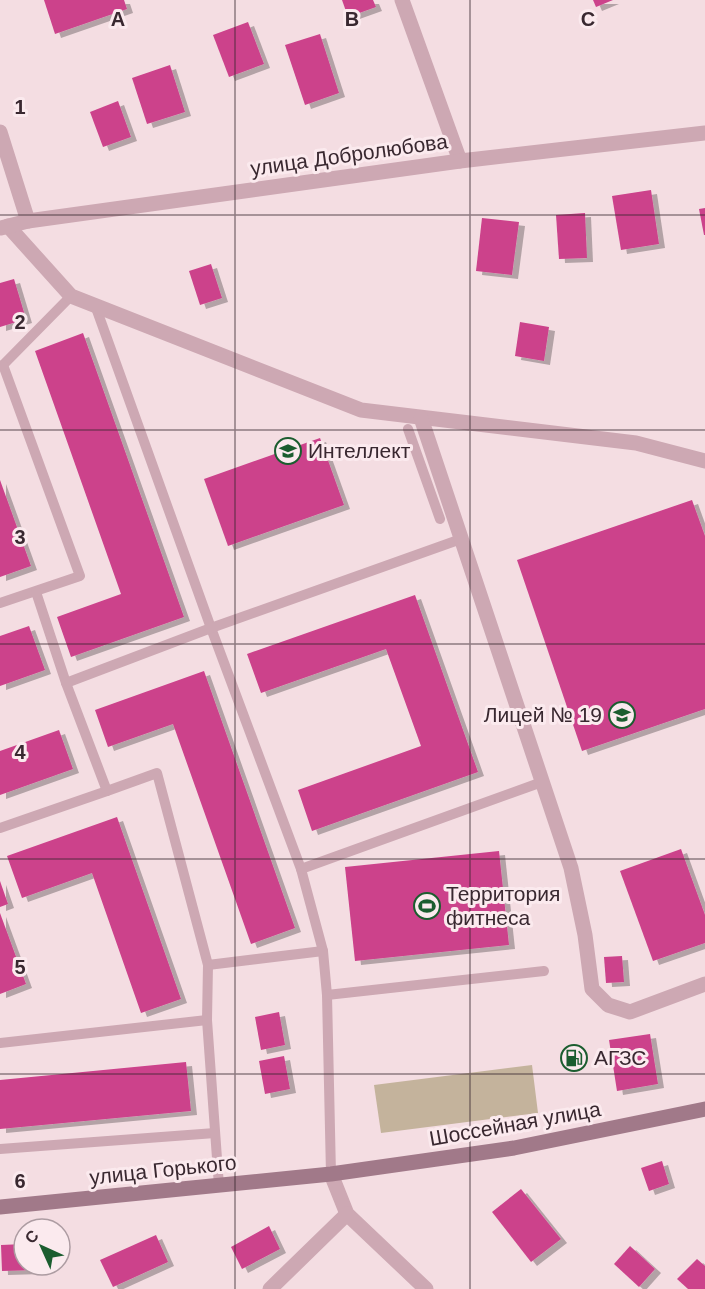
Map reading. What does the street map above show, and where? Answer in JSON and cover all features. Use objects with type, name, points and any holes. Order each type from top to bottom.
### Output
[{"type":"main road","name":"Шоссейная улица","points":[[331,1174],[514,1148],[705,1110]]},
{"type":"main road","name":"улица Горького","points":[[0,1207],[331,1174]]},
{"type":"street","points":[[402,0],[460,161]]},
{"type":"street","points":[[0,132],[28,221]]},
{"type":"street","name":"улица Добролюбова","points":[[4,227],[28,221],[460,161],[705,133]]},
{"type":"street","points":[[4,227],[71,296],[361,410],[636,443],[705,461]]},
{"type":"street","points":[[421,418],[570,868],[585,935],[592,989],[608,1005],[630,1012],[705,984]]},
{"type":"street","points":[[331,1174],[347,1214],[426,1289]]},
{"type":"street","points":[[270,1289],[347,1214]]},
{"type":"lane","points":[[0,603],[80,576],[2,365],[71,296]]},
{"type":"lane","points":[[95,305],[211,628],[301,869],[323,951],[327,995],[331,1174]]},
{"type":"lane","points":[[408,429],[440,519]]},
{"type":"lane","points":[[66,683],[211,628],[461,539]]},
{"type":"lane","points":[[36,592],[66,683],[106,791]]},
{"type":"lane","points":[[0,828],[157,773],[208,966],[207,1020],[219,1186]]},
{"type":"lane","points":[[301,869],[542,782]]},
{"type":"lane","points":[[208,966],[323,951]]},
{"type":"lane","points":[[327,995],[544,971]]},
{"type":"lane","points":[[0,1043],[207,1020]]},
{"type":"lane","points":[[0,1149],[215,1133]]},
{"type":"shaded area","points":[[532,1065],[538,1113],[381,1133],[374,1085]]},
{"type":"building","points":[[44,0],[124,0],[127,9],[55,34]]},
{"type":"building","points":[[342,0],[373,0],[376,7],[348,17]]},
{"type":"building","points":[[593,0],[613,0],[596,7]]},
{"type":"building","points":[[248,22],[264,64],[229,77],[213,35]]},
{"type":"building","points":[[320,34],[339,93],[305,105],[285,45]]},
{"type":"building","points":[[170,65],[185,112],[147,124],[132,78]]},
{"type":"building","points":[[118,101],[131,137],[103,147],[90,112]]},
{"type":"building","points":[[651,190],[659,244],[621,250],[612,196]]},
{"type":"building","points":[[705,208],[705,235],[704,235],[699,209]]},
{"type":"building","points":[[585,213],[587,258],[559,259],[556,215]]},
{"type":"building","points":[[482,218],[519,222],[512,275],[476,271]]},
{"type":"building","points":[[211,264],[222,298],[200,305],[189,271]]},
{"type":"building","points":[[14,279],[26,319],[0,327],[0,283]]},
{"type":"building","points":[[520,322],[549,327],[544,361],[515,356]]},
{"type":"building","points":[[83,333],[184,617],[71,657],[57,617],[121,594],[35,351]]},
{"type":"building","points":[[320,438],[344,505],[228,546],[204,479]]},
{"type":"building","points":[[0,480],[31,566],[0,577]]},
{"type":"building","points":[[692,500],[705,536],[705,709],[582,751],[517,560]]},
{"type":"building","points":[[415,595],[478,772],[312,831],[298,790],[421,746],[386,649],[261,693],[247,654]]},
{"type":"building","points":[[29,626],[45,670],[0,686],[0,636]]},
{"type":"building","points":[[204,671],[295,928],[251,944],[173,724],[108,747],[95,710]]},
{"type":"building","points":[[59,730],[73,769],[0,795],[0,751]]},
{"type":"building","points":[[117,817],[181,999],[141,1013],[92,873],[22,898],[7,856]]},
{"type":"building","points":[[681,849],[705,915],[705,943],[653,961],[620,871]]},
{"type":"building","name":"Территория фитнеса","points":[[499,851],[509,945],[355,961],[345,867]]},
{"type":"building","points":[[0,881],[8,904],[0,907]]},
{"type":"building","points":[[0,913],[26,984],[0,994]]},
{"type":"building","points":[[622,956],[624,982],[606,983],[604,957]]},
{"type":"building","points":[[279,1012],[285,1045],[261,1050],[255,1017]]},
{"type":"building","points":[[650,1034],[658,1084],[617,1091],[609,1040]]},
{"type":"building","points":[[284,1056],[290,1089],[265,1094],[259,1061]]},
{"type":"building","points":[[186,1062],[191,1111],[0,1129],[0,1080]]},
{"type":"building","points":[[662,1161],[669,1184],[649,1191],[641,1168]]},
{"type":"building","points":[[521,1189],[561,1239],[531,1262],[492,1212]]},
{"type":"building","points":[[269,1226],[280,1249],[242,1269],[231,1247]]},
{"type":"building","points":[[156,1235],[168,1262],[113,1287],[100,1260]]},
{"type":"building","points":[[1,1245],[12,1245],[12,1271],[2,1271]]},
{"type":"building","points":[[630,1246],[655,1269],[639,1287],[614,1264]]},
{"type":"building","points":[[697,1259],[705,1266],[705,1289],[688,1289],[677,1279]]},
{"type":"place","name":"Интеллект","points":[[288,451]]},
{"type":"place","name":"Лицей № 19","points":[[622,715]]},
{"type":"place","name":"Территория фитнеса","points":[[427,906]]},
{"type":"place","name":"АГЗС","points":[[574,1058]]}]
